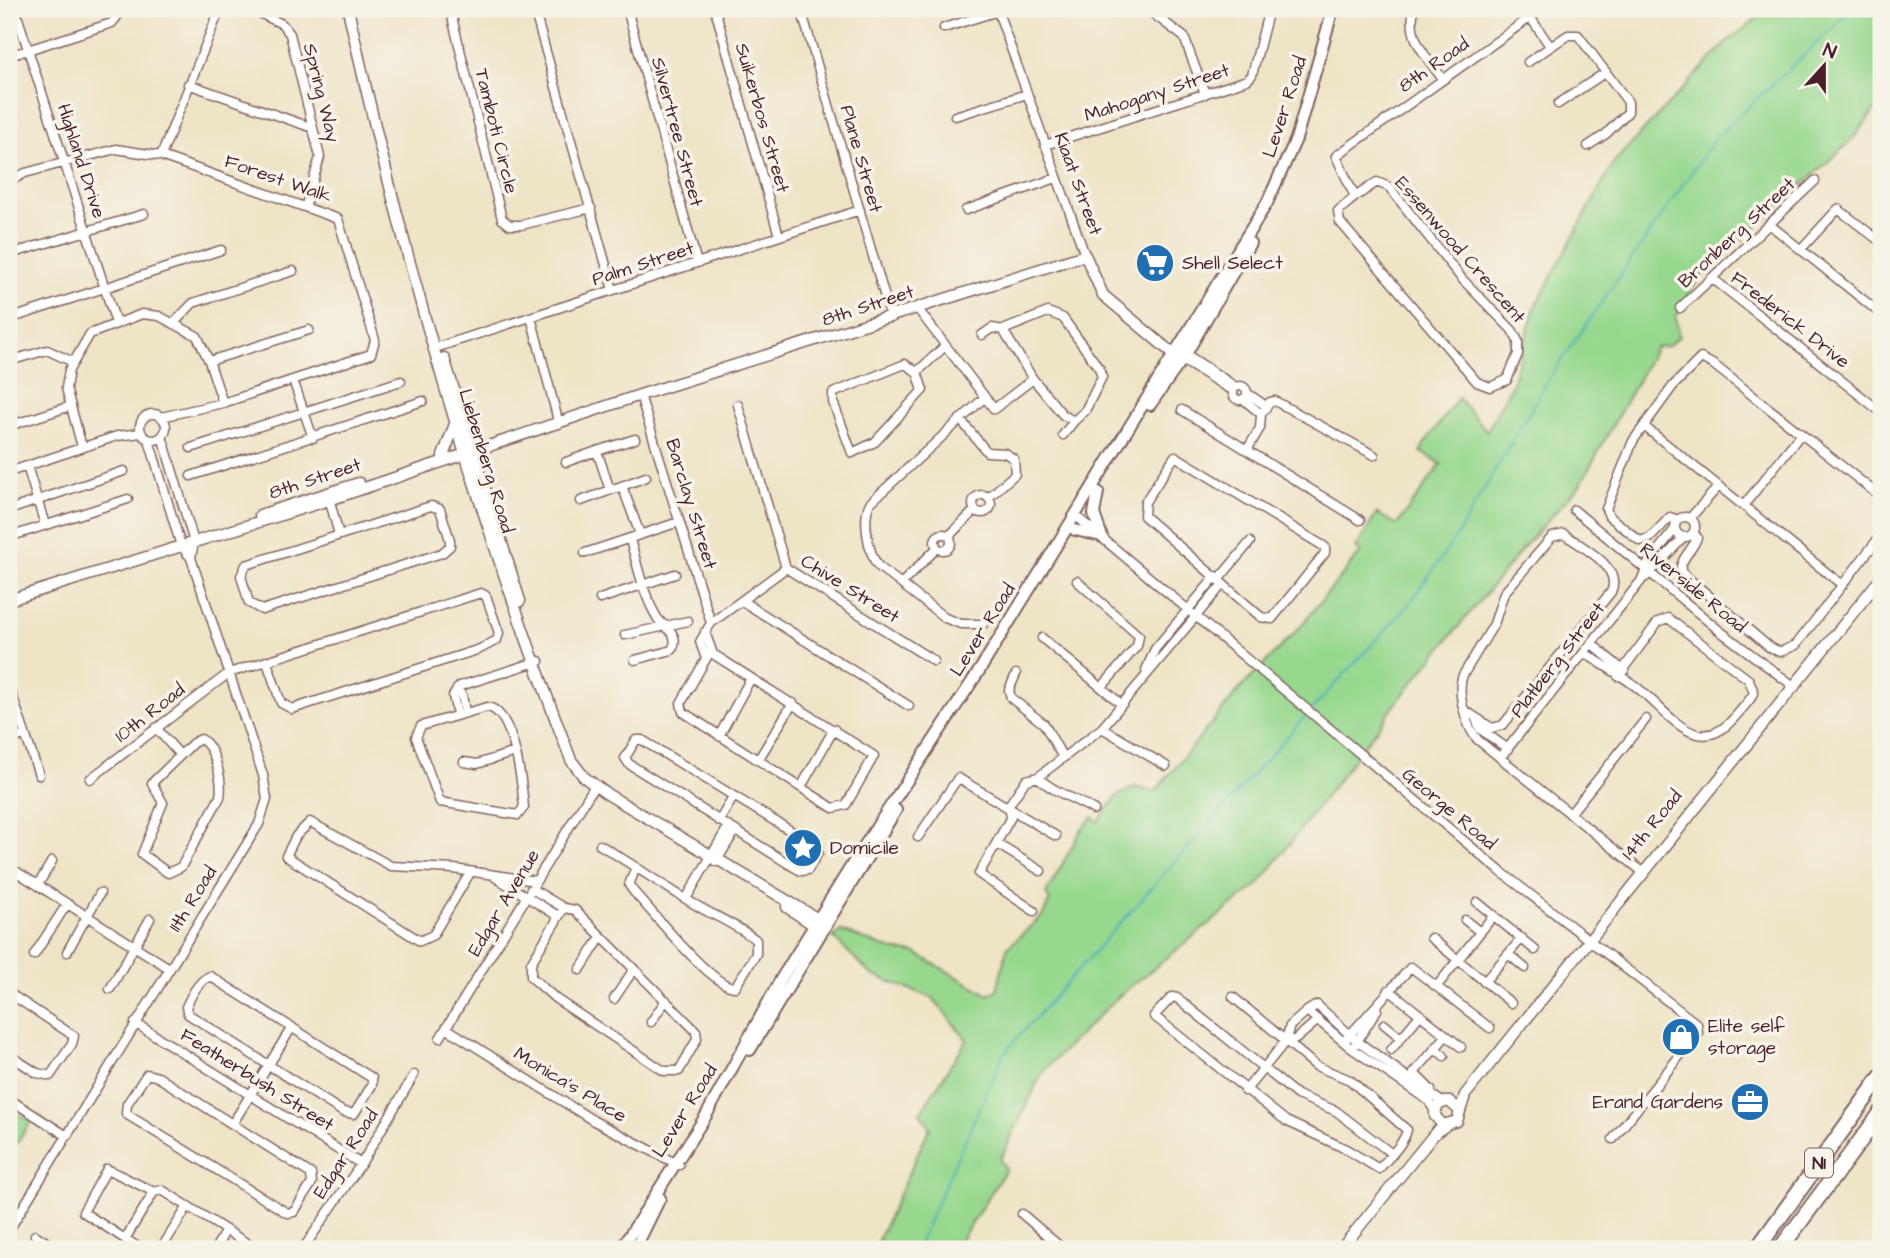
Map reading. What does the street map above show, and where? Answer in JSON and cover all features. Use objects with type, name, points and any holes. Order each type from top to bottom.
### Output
[{"type":"highway","name":"N1","points":[[1757,1249],[1881,1077]]},
{"type":"highway","name":"N1","points":[[1780,1249],[1881,1113]]},
{"type":"main road","name":"Lever Road","points":[[635,1249],[678,1164],[781,979],[822,925],[1078,522],[1180,354],[1279,177],[1296,139],[1335,9]]},
{"type":"main road","name":"Lever Road","points":[[1078,522],[1180,354]]},
{"type":"main road","points":[[1098,492],[1094,513],[1102,536]]},
{"type":"main road","points":[[1078,522],[1102,536]]},
{"type":"main road","name":"Lever Road","points":[[621,1249],[678,1164]]},
{"type":"street","name":"Highland Drive","points":[[15,9],[117,323]]},
{"type":"street","points":[[9,57],[112,23],[123,9]]},
{"type":"street","points":[[161,156],[220,9]]},
{"type":"street","name":"Spring Way","points":[[251,9],[282,24],[290,34],[320,160],[306,205]]},
{"type":"street","name":"Liebenberg Road","points":[[348,9],[366,91],[408,248],[468,452],[571,760],[580,773],[595,786],[711,861],[738,873],[822,925]]},
{"type":"street","name":"Tamboti Circle","points":[[450,9],[502,219],[510,225],[521,225],[587,209]]},
{"type":"street","points":[[534,9],[587,209],[613,290]]},
{"type":"street","name":"Silvertree Street","points":[[626,9],[697,263]]},
{"type":"street","name":"Suikerbos Street","points":[[715,9],[779,236]]},
{"type":"street","name":"Plane Street","points":[[801,9],[891,318]]},
{"type":"street","points":[[1147,9],[1184,37],[1205,94]]},
{"type":"street","name":"Mahogany Street","points":[[1045,145],[1250,78],[1269,9]]},
{"type":"street","points":[[1414,9],[1410,24],[1412,34],[1442,78]]},
{"type":"street","name":"8th Road","points":[[1355,197],[1336,157],[1343,148],[1542,9]]},
{"type":"street","points":[[944,28],[997,10]]},
{"type":"street","name":"Kiaat Street","points":[[997,10],[1056,178],[1103,295],[1165,344],[1234,389],[1234,397],[1245,396],[1263,410]]},
{"type":"street","points":[[1530,17],[1550,46]]},
{"type":"street","points":[[1528,62],[1568,35],[1578,35],[1628,102],[1629,110],[1606,134],[1588,146]]},
{"type":"street","points":[[1558,104],[1606,72]]},
{"type":"street","points":[[188,84],[313,128]]},
{"type":"street","points":[[955,116],[1027,94]]},
{"type":"street","name":"Forest Walk","points":[[9,181],[25,173],[116,149],[161,156],[334,215],[341,223],[375,345],[366,358],[164,421]]},
{"type":"street","points":[[966,210],[1056,178]]},
{"type":"street","name":"Bronberg Street","points":[[1680,308],[1815,181]]},
{"type":"street","name":"Essenwood Crescent","points":[[1377,182],[1389,187],[1462,279],[1508,325],[1518,347],[1517,359],[1507,380],[1490,387],[1477,382],[1339,222],[1338,211],[1355,197],[1377,182]]},
{"type":"street","points":[[1801,249],[1839,209],[1881,242]]},
{"type":"street","name":"Palm Street","points":[[438,347],[860,210]]},
{"type":"street","points":[[10,254],[144,215]]},
{"type":"street","points":[[1769,224],[1881,314]]},
{"type":"street","points":[[9,319],[221,250]]},
{"type":"street","name":"8th Street","points":[[9,600],[640,395],[1085,255]]},
{"type":"street","points":[[174,323],[193,303],[293,271]]},
{"type":"street","name":"Frederick Drive","points":[[1712,278],[1881,412]]},
{"type":"street","points":[[917,308],[944,347],[994,409],[1033,379]]},
{"type":"street","points":[[982,335],[992,328],[1003,330],[1048,312],[1063,318],[1102,374],[1101,382],[1085,411],[1063,435]]},
{"type":"street","points":[[82,447],[66,381],[73,362],[90,334],[117,323],[148,314],[174,323],[197,336],[209,361],[223,403]]},
{"type":"street","points":[[531,317],[558,422]]},
{"type":"street","points":[[209,361],[309,330]]},
{"type":"street","points":[[1003,330],[1033,379],[1063,415],[1074,421]]},
{"type":"street","name":"Liebenberg Road","points":[[438,347],[455,424],[468,452],[470,475],[538,662]]},
{"type":"street","points":[[917,372],[944,347]]},
{"type":"street","points":[[9,361],[47,350],[73,362]]},
{"type":"street","points":[[1684,537],[1670,517],[1650,538],[1640,541],[1607,513],[1608,500],[1631,443],[1673,386],[1701,358],[1714,365],[1881,497]]},
{"type":"street","points":[[903,365],[917,372],[924,385],[919,397],[875,442],[852,453],[833,402],[833,393],[903,365]]},
{"type":"street","points":[[293,380],[313,438]]},
{"type":"street","points":[[191,448],[401,381]]},
{"type":"street","name":"Barclay Street","points":[[640,395],[711,623]]},
{"type":"street","points":[[983,624],[952,621],[901,584],[873,559],[866,516],[868,507],[984,398]]},
{"type":"street","points":[[191,476],[423,401]]},
{"type":"street","points":[[1247,450],[1260,428],[1263,410],[1272,402],[1284,404],[1374,456]]},
{"type":"street","name":"Chive Street","points":[[738,405],[786,568],[934,661]]},
{"type":"street","points":[[9,426],[71,406]]},
{"type":"street","points":[[1182,410],[1360,520]]},
{"type":"street","points":[[117,436],[149,414],[164,421],[162,436],[193,539]]},
{"type":"street","points":[[901,584],[937,548],[936,537],[943,534],[949,536],[975,510],[973,505],[977,497],[988,498],[1015,474],[1014,459],[1005,453],[987,452],[960,419]]},
{"type":"street","points":[[140,422],[141,433],[149,440],[180,544]]},
{"type":"street","points":[[455,424],[443,459],[463,466],[470,475]]},
{"type":"street","points":[[1645,427],[1841,584]]},
{"type":"street","points":[[9,472],[117,436],[141,433]]},
{"type":"street","points":[[1744,505],[1800,435]]},
{"type":"street","points":[[149,440],[162,436]]},
{"type":"street","points":[[566,462],[635,439]]},
{"type":"street","points":[[597,451],[610,490]]},
{"type":"street","points":[[154,459],[167,455]]},
{"type":"street","points":[[1175,456],[1325,547],[1325,553],[1272,619],[1261,617],[1219,580],[1143,513],[1145,502],[1175,456]]},
{"type":"street","points":[[27,466],[45,525]]},
{"type":"street","points":[[9,510],[124,471]]},
{"type":"street","points":[[581,501],[646,477]]},
{"type":"street","points":[[622,486],[640,534]]},
{"type":"street","points":[[1648,572],[1657,550],[1676,524],[1690,518],[1718,487]]},
{"type":"street","points":[[164,494],[178,490]]},
{"type":"street","points":[[329,496],[339,535]]},
{"type":"street","points":[[9,537],[128,499]]},
{"type":"street","points":[[436,506],[450,546],[442,554],[262,610],[251,606],[241,576],[246,565],[339,535],[421,508],[436,506]]},
{"type":"street","name":"Riverside Road","points":[[1574,510],[1648,572],[1793,685]]},
{"type":"street","points":[[1648,572],[1666,558],[1684,537],[1693,533],[1695,527],[1690,518]]},
{"type":"street","points":[[585,553],[679,522]]},
{"type":"street","points":[[1693,533],[1697,537],[1696,542],[1682,561],[1681,572],[1769,647],[1780,652],[1796,645],[1881,535]]},
{"type":"street","points":[[1466,711],[1492,728],[1503,725],[1615,584],[1608,568],[1566,535],[1552,537],[1504,593],[1494,624],[1461,680],[1466,711],[1470,732],[1641,871]]},
{"type":"street","name":"George Road","points":[[1102,536],[1312,716],[1587,940],[1697,1024],[1699,1028],[1613,1139]]},
{"type":"street","name":"11th Road","points":[[191,558],[193,539]]},
{"type":"street","points":[[630,540],[643,584],[660,621],[667,625],[673,635],[674,648],[635,660]]},
{"type":"street","points":[[1034,911],[979,874],[1011,817],[1009,805],[1026,780],[1038,777],[1062,755],[1102,728],[1145,673],[1155,649],[1192,611],[1250,542]]},
{"type":"street","name":"11th Road","points":[[9,1230],[259,824],[266,807],[263,775],[191,558],[180,544]]},
{"type":"street","points":[[1657,550],[1666,558]]},
{"type":"street","points":[[708,653],[680,707],[687,715],[833,808],[841,808],[874,759],[871,752],[708,653],[700,642],[711,623],[786,568]]},
{"type":"street","name":"14th Road","points":[[1793,685],[1881,571]]},
{"type":"street","name":"Platberg Street","points":[[1500,758],[1648,572]]},
{"type":"street","points":[[600,599],[675,574]]},
{"type":"street","name":"14th Road","points":[[1445,1126],[1457,1121],[1459,1110],[1470,1089],[1641,871],[1881,578]]},
{"type":"street","points":[[1077,581],[1139,636],[1137,646],[1102,687]]},
{"type":"street","points":[[229,673],[481,593],[486,596],[499,633],[496,641],[480,649],[292,709],[281,703],[267,663]]},
{"type":"street","points":[[742,601],[909,706]]},
{"type":"street","points":[[1592,643],[1620,673],[1690,732],[1703,737],[1721,732],[1754,693],[1749,680],[1668,618],[1658,622],[1620,673]]},
{"type":"street","points":[[625,635],[688,621]]},
{"type":"street","points":[[1042,638],[1120,703]]},
{"type":"street","points":[[1585,653],[1620,673]]},
{"type":"street","points":[[461,713],[462,695],[457,689],[538,662]]},
{"type":"street","name":"10th Road","points":[[90,779],[229,673]]},
{"type":"street","points":[[1016,674],[1009,691],[1011,698],[1044,724],[1062,755]]},
{"type":"street","points":[[719,736],[751,678]]},
{"type":"street","points":[[9,687],[39,775]]},
{"type":"street","points":[[758,760],[793,703]]},
{"type":"street","points":[[487,708],[497,709],[503,717],[514,752],[524,807],[520,815],[440,802],[416,734],[421,726],[461,713],[487,708]]},
{"type":"street","points":[[1476,719],[1480,729],[1508,749]]},
{"type":"street","points":[[1570,814],[1646,719]]},
{"type":"street","points":[[156,728],[180,755]]},
{"type":"street","points":[[1102,728],[1166,766]]},
{"type":"street","points":[[801,787],[834,729]]},
{"type":"street","points":[[9,740],[23,734]]},
{"type":"street","points":[[205,740],[209,745],[221,792],[208,822],[181,866],[168,873],[145,858],[142,850],[163,803],[152,787],[152,781],[180,755],[193,743],[205,740]]},
{"type":"street","points":[[636,740],[642,740],[734,796],[809,842],[817,851],[817,856],[808,870],[801,871],[629,764],[625,760],[627,754],[636,740]]},
{"type":"street","points":[[464,762],[477,764],[514,752]]},
{"type":"street","points":[[1038,777],[1049,788],[1069,794],[1094,810]]},
{"type":"street","points":[[918,837],[956,778],[1009,805],[1056,836]]},
{"type":"street","name":"Edgar Avenue","points":[[440,1038],[595,786]]},
{"type":"street","points":[[719,821],[734,796]]},
{"type":"street","points":[[470,873],[433,935],[419,941],[286,856],[296,836],[310,822],[391,866],[470,873],[492,875],[532,889],[564,908],[575,910],[698,1034],[687,1060],[675,1073],[664,1071],[556,999],[531,976],[531,963],[564,908]]},
{"type":"street","points":[[686,899],[731,829]]},
{"type":"street","points":[[997,844],[1041,871]]},
{"type":"street","points":[[600,845],[636,867],[757,943],[756,954],[735,987],[727,987],[719,981],[634,892],[629,885],[636,867]]},
{"type":"street","points":[[37,885],[52,862]]},
{"type":"street","points":[[9,883],[12,869],[169,968]]},
{"type":"street","points":[[492,875],[532,889],[558,916]]},
{"type":"street","points":[[67,952],[100,893]]},
{"type":"street","points":[[1477,902],[1535,950]]},
{"type":"street","points":[[34,955],[67,904]]},
{"type":"street","points":[[1437,986],[1494,915]]},
{"type":"street","points":[[110,989],[150,919]]},
{"type":"street","points":[[1465,920],[1480,932]]},
{"type":"street","points":[[580,970],[601,937]]},
{"type":"street","points":[[1431,938],[1511,1003]]},
{"type":"street","points":[[1484,982],[1522,938]]},
{"type":"street","name":"14th Road","points":[[1435,1115],[1446,1102],[1465,1089],[1587,940]]},
{"type":"street","points":[[1508,954],[1525,968]]},
{"type":"street","points":[[1351,1041],[1371,1022],[1389,990],[1411,967],[1490,1028]]},
{"type":"street","points":[[614,999],[634,969]]},
{"type":"street","points":[[205,978],[215,978],[372,1078],[372,1085],[358,1110],[353,1114],[343,1112],[269,1064],[188,1014],[186,1007],[205,978]]},
{"type":"street","points":[[1389,990],[1461,1047]]},
{"type":"street","points":[[9,993],[74,1036],[72,1044],[50,1076],[37,1073],[9,1055]]},
{"type":"street","points":[[1233,998],[1316,1066],[1350,1080],[1407,1130],[1392,1154],[1377,1170],[1346,1149],[1286,1121],[1155,1018],[1154,1013],[1172,997],[1178,998],[1297,1095],[1336,1111],[1392,1154]]},
{"type":"street","points":[[651,1022],[666,1000]]},
{"type":"street","points":[[1245,1091],[1285,1042],[1290,1026],[1315,1004],[1351,1041]]},
{"type":"street","points":[[1307,1011],[1459,1110]]},
{"type":"street","points":[[1391,1050],[1420,1015]]},
{"type":"street","points":[[1285,1042],[1296,1039],[1318,1020]]},
{"type":"street","name":"Featherbush Street","points":[[135,1023],[361,1164]]},
{"type":"street","points":[[1384,1024],[1401,1038]]},
{"type":"street","points":[[233,1123],[292,1027]]},
{"type":"street","name":"Monica's Place","points":[[446,1028],[594,1121],[678,1164]]},
{"type":"street","points":[[1431,1090],[1413,1073],[1446,1036]]},
{"type":"street","points":[[1435,1048],[1444,1056]]},
{"type":"street","points":[[1373,1208],[1387,1195],[1436,1132],[1445,1126],[1435,1115],[1429,1101],[1396,1071]]},
{"type":"street","points":[[151,1074],[233,1123],[311,1174],[312,1182],[295,1212],[287,1213],[131,1117],[125,1108],[142,1078],[151,1074]]},
{"type":"street","name":"Edgar Road","points":[[303,1249],[361,1164],[414,1076]]},
{"type":"street","points":[[9,1100],[67,1136]]},
{"type":"street","points":[[1340,1249],[1432,1129],[1435,1115]]},
{"type":"street","points":[[141,1249],[83,1212],[107,1169],[112,1168],[154,1192],[166,1191],[256,1249]]},
{"type":"street","points":[[125,1239],[154,1192]]},
{"type":"street","points":[[160,1249],[188,1206]]},
{"type":"street","points":[[1022,1214],[1063,1249]]},
{"type":"street","points":[[215,1249],[226,1230]]},
{"type":"street","points":[[35,1235],[57,1249]]},
{"type":"green space","points":[[1769,9],[1881,9],[1881,102],[1852,140],[1699,278],[1676,317],[1679,336],[1668,346],[1656,347],[1580,485],[1528,542],[1408,688],[1259,884],[1119,996],[1043,1071],[1000,1160],[1006,1169],[955,1249],[874,1249],[930,1127],[920,1113],[967,1040],[933,998],[872,975],[833,937],[841,931],[893,950],[915,953],[989,995],[997,990],[1007,948],[1043,915],[1050,900],[1046,894],[1081,830],[1093,817],[1098,822],[1116,797],[1134,787],[1155,792],[1239,690],[1301,626],[1361,552],[1356,548],[1377,513],[1397,525],[1441,464],[1421,452],[1458,398],[1487,431],[1511,386],[1535,307],[1614,162],[1727,42]]},
{"type":"green space","points":[[9,1108],[31,1121],[9,1155]]},
{"type":"waterway","points":[[1312,709],[1407,607],[1458,534],[1548,380],[1716,137],[1853,9]]},
{"type":"waterway","points":[[916,1249],[1004,1053],[1308,713]]},
{"type":"place","name":"Shell Select","points":[[1155,263]]},
{"type":"place","name":"Domicile","points":[[803,848]]},
{"type":"place","name":"Elite self storage","points":[[1681,1037]]},
{"type":"place","name":"Erand Gardens","points":[[1750,1102]]}]
